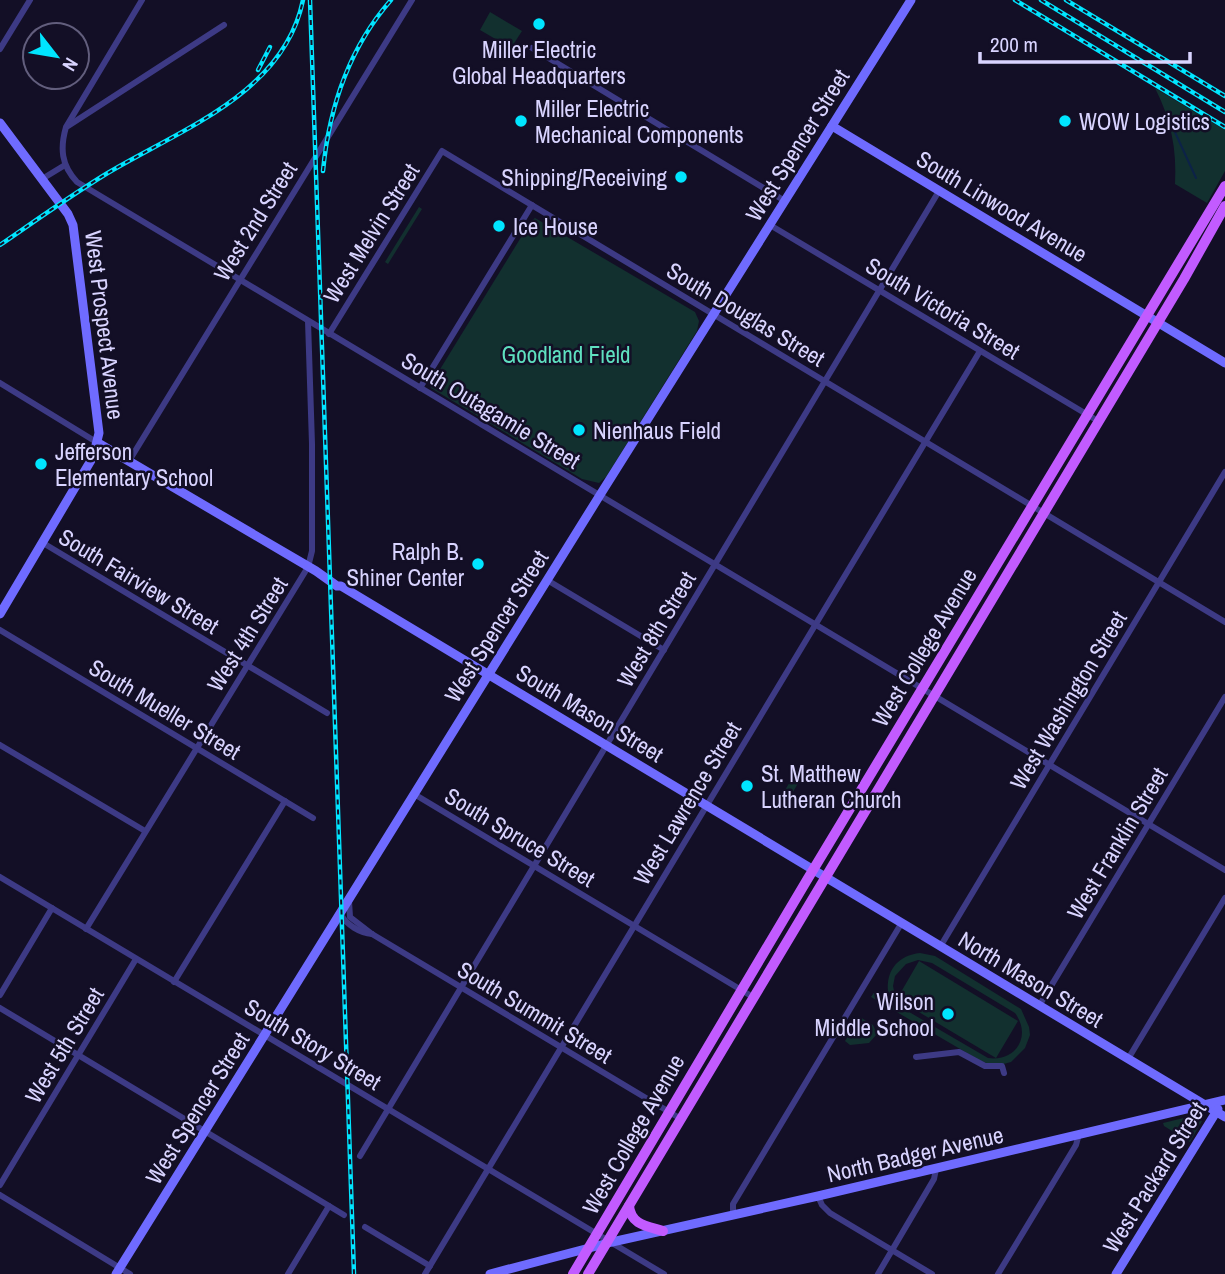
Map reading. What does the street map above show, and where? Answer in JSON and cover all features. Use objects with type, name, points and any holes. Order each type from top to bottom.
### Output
[{"type":"main road","name":"West Spencer Street","points":[[118,1271],[911,0]]},
{"type":"main road","name":"West Prospect Avenue","points":[[0,123],[68,214],[73,225],[99,433],[93,457],[0,614]]},
{"type":"main road","name":"South Linwood Avenue","points":[[832,126],[1225,363]]},
{"type":"main road","name":"West College Avenue","points":[[928,691],[1044,513],[1113,396],[1225,186]]},
{"type":"main road","name":"West College Avenue","points":[[588,1274],[753,997],[819,874],[928,691],[1032,506],[1113,371],[1152,319],[1225,206]]},
{"type":"main road","points":[[1113,371],[1116,376],[1113,396]]},
{"type":"main road","name":"South Mason Street","points":[[98,443],[312,569],[331,576],[339,581],[341,586],[819,874]]},
{"type":"main road","name":"West College Avenue","points":[[573,1274],[741,990],[819,874]]},
{"type":"main road","name":"North Mason Street","points":[[819,874],[1221,1114]]},
{"type":"main road","name":"North Badger Avenue","points":[[490,1274],[609,1242],[733,1216],[1225,1100]]},
{"type":"main road","name":"West Packard Street","points":[[1116,1274],[1221,1114],[1225,1100]]},
{"type":"main road","points":[[629,1206],[631,1217],[636,1223],[663,1231]]},
{"type":"street","points":[[0,49],[30,0]]},
{"type":"street","points":[[42,179],[65,165],[62,146],[66,127],[142,0]]},
{"type":"street","name":"West 2nd Street","points":[[129,461],[412,0]]},
{"type":"street","points":[[66,127],[224,25]]},
{"type":"street","points":[[532,48],[785,201]]},
{"type":"street","name":"South Douglas Street","points":[[442,152],[1225,622]]},
{"type":"street","name":"West Melvin Street","points":[[329,334],[442,152]]},
{"type":"street","name":"South Outagamie Street","points":[[65,165],[85,188],[1225,870]]},
{"type":"street","name":"West 8th Street","points":[[360,1156],[939,191]]},
{"type":"street","points":[[420,388],[531,205]]},
{"type":"street","name":"South Victoria Street","points":[[770,225],[1098,421]]},
{"type":"street","name":"West 4th Street","points":[[86,929],[247,666],[312,569],[308,321]]},
{"type":"street","name":"West Lawrence Street","points":[[425,1274],[980,351]]},
{"type":"street","name":"South Mason Street","points":[[0,383],[98,443]]},
{"type":"street","name":"West Washington Street","points":[[940,947],[1225,472]]},
{"type":"street","name":"South Fairview Street","points":[[43,543],[327,713]]},
{"type":"street","points":[[548,580],[664,650]]},
{"type":"street","name":"South Mueller Street","points":[[0,630],[313,818]]},
{"type":"street","name":"West Franklin Street","points":[[1039,1006],[1225,697]]},
{"type":"street","points":[[0,745],[145,831]]},
{"type":"street","name":"South Spruce Street","points":[[415,794],[753,997]]},
{"type":"street","points":[[174,982],[285,801]]},
{"type":"street","name":"South Story Street","points":[[0,877],[664,1274]]},
{"type":"street","points":[[1128,1059],[1225,898]]},
{"type":"street","name":"South Summit Street","points":[[349,901],[350,917],[372,934],[681,1119]]},
{"type":"street","points":[[0,995],[52,908]]},
{"type":"street","name":"South Summit Street","points":[[341,915],[350,925],[372,934]]},
{"type":"street","points":[[733,1216],[733,1204],[901,923]]},
{"type":"street","name":"West 5th Street","points":[[0,1185],[136,959]]},
{"type":"street","points":[[0,1008],[344,1215]]},
{"type":"street","points":[[916,1057],[960,1052],[985,1066],[1002,1066],[1004,1073]]},
{"type":"street","points":[[998,1274],[1076,1145],[1079,1135]]},
{"type":"street","points":[[878,1274],[934,1179],[936,1169]]},
{"type":"street","points":[[0,1195],[118,1271],[130,1274]]},
{"type":"street","points":[[818,1196],[830,1213],[932,1274]]},
{"type":"street","points":[[289,1274],[329,1206]]},
{"type":"street","points":[[365,1227],[429,1266]]},
{"type":"green space","points":[[490,12],[522,31],[511,48],[480,30]]},
{"type":"green space","points":[[1155,88],[1225,130],[1225,171],[1207,203],[1175,184],[1172,135]]},
{"type":"green space","points":[[419,207],[422,209],[388,264],[385,262]]},
{"type":"green space","name":"Goodland Field","points":[[535,218],[695,312],[699,321],[697,331],[606,477],[599,483],[582,479],[431,388]]},
{"type":"green space","points":[[799,767],[805,771],[789,799],[782,795]]},
{"type":"green space","points":[[920,953],[935,956],[1021,1009],[1030,1035],[1025,1048],[1011,1062],[991,1065],[871,997],[875,991],[889,999],[888,982],[893,968],[903,958]],"holes":[[[918,960],[932,963],[1015,1013],[1022,1030],[1018,1046],[1013,1052],[998,1058],[988,1058],[904,1009],[896,1000],[893,986],[895,976],[906,964]]]},
{"type":"green space","points":[[919,961],[1018,1021],[996,1058],[897,999]]},
{"type":"green space","points":[[860,1017],[873,1025],[877,1034],[869,1043],[850,1045],[845,1041]]},
{"type":"green space","points":[[1192,1116],[1202,1121],[1190,1142],[1163,1123]]},
{"type":"waterway","points":[[1168,117],[1196,178]]},
{"type":"railway","points":[[0,245],[106,174],[225,106],[252,85],[274,61],[292,33],[303,0]]},
{"type":"railway","points":[[310,0],[354,1274]]},
{"type":"railway","points":[[323,171],[330,124],[343,80],[364,38],[391,0]]},
{"type":"railway","points":[[1015,0],[1225,127]]},
{"type":"railway","points":[[1041,0],[1225,112]]},
{"type":"railway","points":[[1066,0],[1225,96]]},
{"type":"railway","points":[[258,70],[270,47]]},
{"type":"place","name":"Miller Electric Global Headquarters","points":[[539,24]]},
{"type":"place","name":"Miller Electric Mechanical Components","points":[[521,121]]},
{"type":"place","name":"WOW Logistics","points":[[1065,121]]},
{"type":"place","name":"Shipping/Receiving","points":[[681,177]]},
{"type":"place","name":"Ice House","points":[[499,226]]},
{"type":"place","name":"Nienhaus Field","points":[[579,430]]},
{"type":"place","name":"Jefferson Elementary School","points":[[41,464]]},
{"type":"place","name":"Ralph B. Shiner Center","points":[[478,564]]},
{"type":"place","name":"St. Matthew Lutheran Church","points":[[747,786]]},
{"type":"place","name":"Wilson Middle School","points":[[948,1014]]}]
